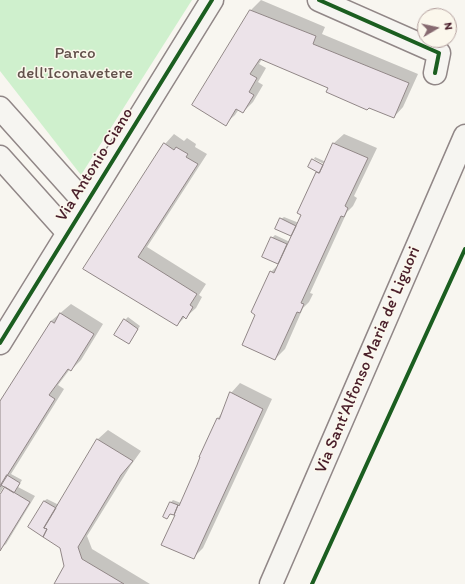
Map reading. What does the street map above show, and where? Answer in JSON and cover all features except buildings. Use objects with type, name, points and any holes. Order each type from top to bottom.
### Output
[{"type":"street","name":"Via Antonio Ciano","points":[[0,343],[212,0]]},
{"type":"street","points":[[320,0],[439,53],[435,73]]},
{"type":"street","points":[[0,108],[86,204]]},
{"type":"street","name":"Via Sant'Alfonso Maria de' Liguori","points":[[271,584],[465,136]]},
{"type":"street","points":[[0,157],[68,233]]},
{"type":"green space","name":"Parco dell'Iconavetere","points":[[0,0],[192,0],[81,175],[0,71]]},
{"type":"cycle path","points":[[0,343],[212,0]]},
{"type":"cycle path","points":[[319,0],[439,53],[435,73]]},
{"type":"cycle path","points":[[312,584],[465,249]]}]
